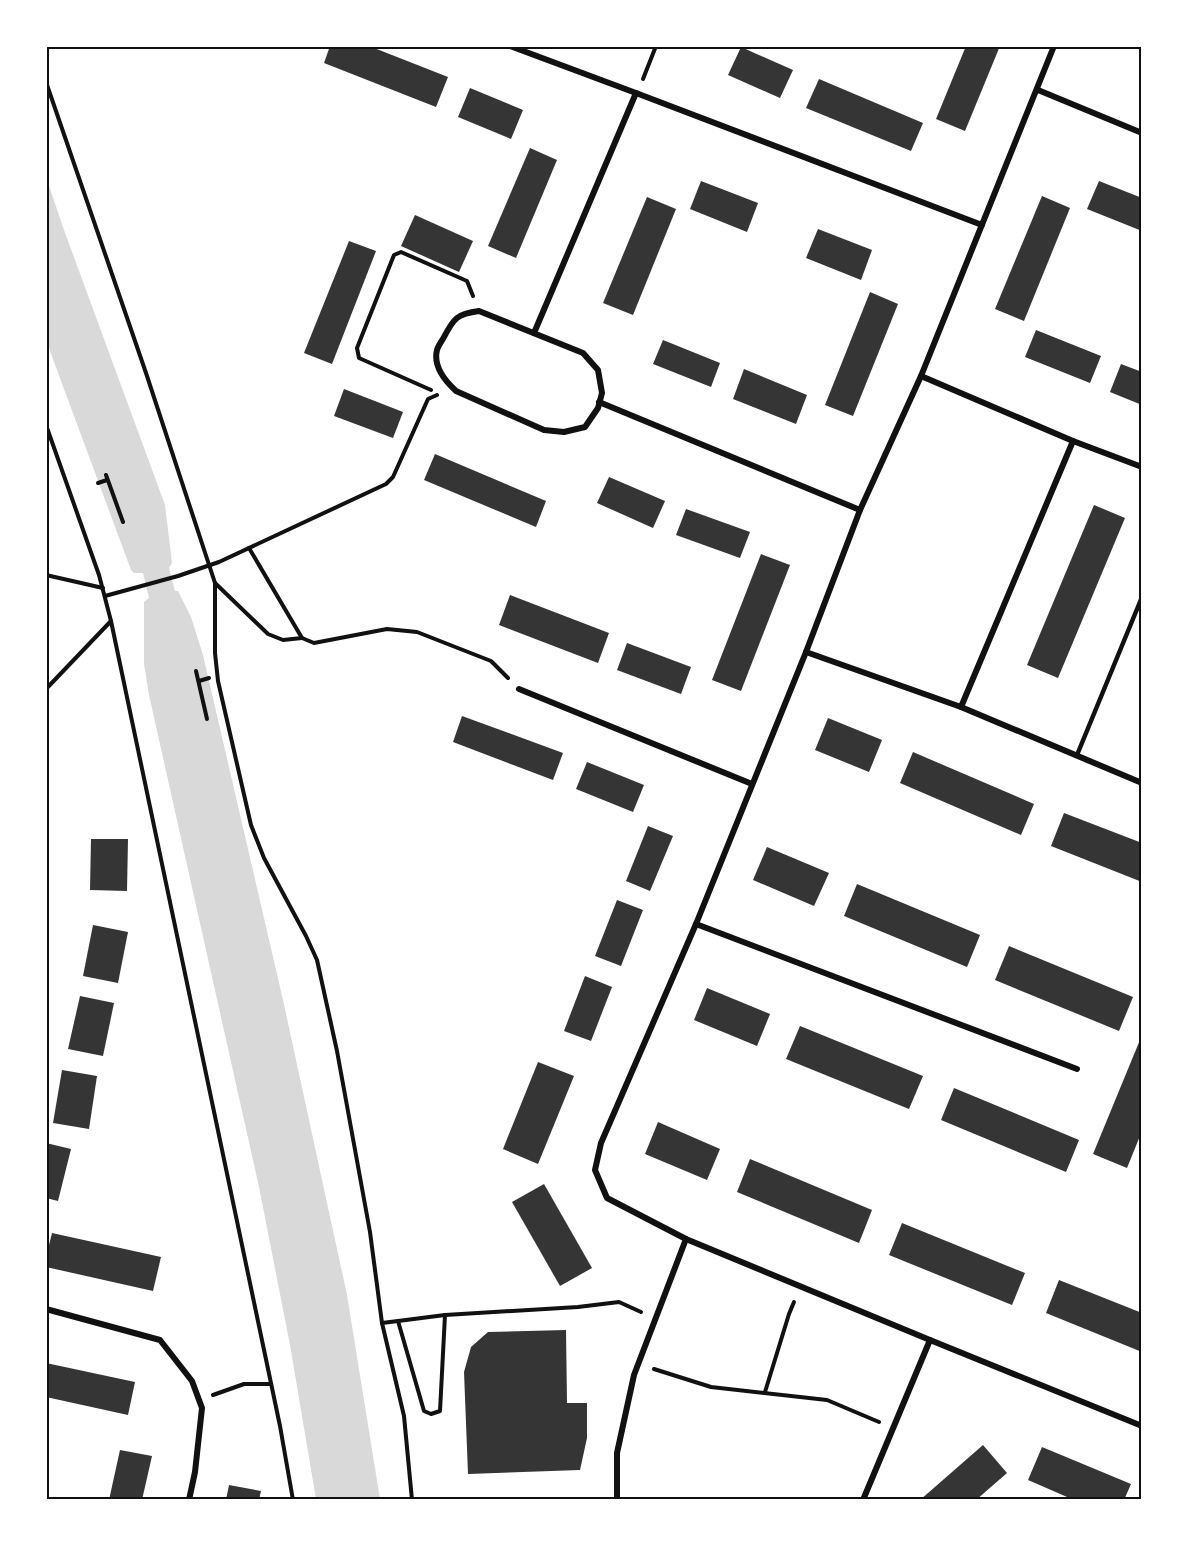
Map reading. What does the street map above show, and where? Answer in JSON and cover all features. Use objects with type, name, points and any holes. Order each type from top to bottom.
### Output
[{"type":"street","points":[[510,46],[982,225]]},
{"type":"street","points":[[1054,46],[921,376],[860,510],[806,652],[696,924],[601,1143],[595,1170],[607,1198],[686,1239],[1142,1426]]},
{"type":"street","points":[[1038,90],[1142,133]]},
{"type":"street","points":[[534,333],[636,93]]},
{"type":"street","points":[[479,311],[583,353],[598,370],[602,393],[598,408],[585,427],[564,432],[544,430],[456,391],[445,381],[438,365],[437,351],[453,321],[464,313],[479,311]]},
{"type":"street","points":[[921,376],[1073,441],[1142,466]]},
{"type":"street","points":[[599,402],[860,510]]},
{"type":"street","points":[[962,707],[1073,441]]},
{"type":"street","points":[[806,652],[962,707],[1142,783]]},
{"type":"street","points":[[519,689],[752,784]]},
{"type":"street","points":[[696,924],[1077,1069]]},
{"type":"street","points":[[617,1500],[617,1453],[634,1375],[686,1239]]},
{"type":"street","points":[[46,1309],[160,1340],[192,1381],[202,1408],[195,1472],[189,1500]]},
{"type":"street","points":[[863,1500],[930,1340]]},
{"type":"lane","points":[[1077,755],[1142,597]]},
{"type":"path","points":[[636,93],[656,46]]},
{"type":"path","points":[[46,82],[215,583],[215,653],[218,681],[250,825],[264,858],[317,960],[337,1052],[370,1232],[382,1323],[404,1416],[412,1500]]},
{"type":"path","points":[[105,596],[210,566],[386,484],[393,477],[428,399],[440,394],[359,358],[357,348],[394,255],[401,252],[467,281],[479,311]]},
{"type":"path","points":[[46,425],[99,574],[111,621],[271,1384],[293,1500]]},
{"type":"path","points":[[98,483],[106,478],[123,522]]},
{"type":"path","points":[[249,548],[302,638]]},
{"type":"path","points":[[46,575],[103,588]]},
{"type":"path","points":[[215,583],[268,634],[283,640],[302,638],[314,643],[387,629],[417,632],[491,661],[519,689]]},
{"type":"path","points":[[46,689],[111,621]]},
{"type":"path","points":[[196,671],[207,719]]},
{"type":"path","points":[[199,681],[209,678]]},
{"type":"path","points":[[765,1392],[789,1314],[800,1287]]},
{"type":"path","points":[[382,1323],[445,1315],[579,1307],[619,1302],[655,1318]]},
{"type":"path","points":[[398,1321],[424,1411],[431,1414],[440,1411],[445,1315]]},
{"type":"path","points":[[638,1364],[711,1387],[827,1400],[893,1427]]},
{"type":"path","points":[[199,1400],[244,1384],[271,1384]]},
{"type":"shaded area","points":[[46,177],[165,505],[172,563],[169,568],[175,591],[178,591],[191,617],[203,655],[283,1000],[347,1295],[380,1499],[316,1499],[290,1345],[259,1187],[149,695],[144,664],[144,602],[149,598],[143,573],[134,573],[131,570],[47,343]]},
{"type":"building","points":[[330,46],[369,46],[448,77],[436,107],[324,63]]},
{"type":"building","points":[[966,46],[1000,46],[965,131],[936,119]]},
{"type":"building","points":[[741,47],[793,70],[780,98],[728,75]]},
{"type":"building","points":[[819,79],[923,123],[911,151],[806,108]]},
{"type":"building","points":[[470,88],[523,110],[511,139],[458,117]]},
{"type":"building","points":[[530,148],[557,160],[516,258],[488,246]]},
{"type":"building","points":[[701,181],[758,203],[747,232],[690,209]]},
{"type":"building","points":[[1099,181],[1142,198],[1142,231],[1087,209]]},
{"type":"building","points":[[1042,196],[1070,208],[1024,321],[995,309]]},
{"type":"building","points":[[647,197],[676,209],[633,315],[603,303]]},
{"type":"building","points":[[415,215],[473,241],[459,272],[401,246]]},
{"type":"building","points":[[818,229],[872,250],[861,280],[806,258]]},
{"type":"building","points":[[349,241],[376,251],[332,364],[304,353]]},
{"type":"building","points":[[870,292],[898,304],[853,416],[825,405]]},
{"type":"building","points":[[1036,330],[1101,356],[1090,383],[1025,357]]},
{"type":"building","points":[[663,340],[720,363],[711,387],[653,364]]},
{"type":"building","points":[[1121,364],[1142,372],[1142,405],[1110,392]]},
{"type":"building","points":[[744,369],[807,395],[796,424],[733,399]]},
{"type":"building","points":[[344,389],[403,412],[393,438],[334,416]]},
{"type":"building","points":[[435,454],[546,501],[536,527],[424,480]]},
{"type":"building","points":[[609,477],[665,501],[653,528],[597,503]]},
{"type":"building","points":[[1094,505],[1125,518],[1058,678],[1027,665]]},
{"type":"building","points":[[686,509],[750,532],[740,558],[676,535]]},
{"type":"building","points":[[761,554],[790,565],[741,691],[712,680]]},
{"type":"building","points":[[510,595],[609,633],[598,663],[499,625]]},
{"type":"building","points":[[627,643],[691,667],[681,694],[617,670]]},
{"type":"building","points":[[462,716],[563,753],[553,780],[453,742]]},
{"type":"building","points":[[828,718],[882,740],[869,772],[815,750]]},
{"type":"building","points":[[913,752],[1034,804],[1021,835],[900,783]]},
{"type":"building","points":[[587,762],[644,785],[633,812],[576,789]]},
{"type":"building","points":[[1064,813],[1142,843],[1142,882],[1051,846]]},
{"type":"building","points":[[648,826],[673,836],[650,891],[626,881]]},
{"type":"building","points":[[91,839],[128,839],[127,891],[90,890]]},
{"type":"building","points":[[767,847],[829,873],[814,906],[753,880]]},
{"type":"building","points":[[857,884],[980,935],[967,967],[844,916]]},
{"type":"building","points":[[617,900],[643,910],[621,966],[595,956]]},
{"type":"building","points":[[93,925],[128,932],[118,983],[83,976]]},
{"type":"building","points":[[1009,946],[1133,997],[1119,1031],[995,980]]},
{"type":"building","points":[[585,976],[612,987],[591,1041],[564,1031]]},
{"type":"building","points":[[707,988],[770,1014],[757,1046],[694,1020]]},
{"type":"building","points":[[80,996],[114,1003],[103,1056],[68,1049]]},
{"type":"building","points":[[800,1026],[923,1076],[909,1109],[786,1059]]},
{"type":"building","points":[[1142,1035],[1142,1131],[1127,1168],[1093,1154]]},
{"type":"building","points":[[538,1062],[574,1076],[538,1164],[503,1149]]},
{"type":"building","points":[[62,1070],[97,1076],[89,1129],[53,1123]]},
{"type":"building","points":[[954,1088],[1079,1140],[1066,1172],[941,1120]]},
{"type":"building","points":[[658,1122],[720,1149],[707,1180],[645,1154]]},
{"type":"building","points":[[46,1143],[71,1149],[58,1201],[46,1198]]},
{"type":"building","points":[[750,1159],[872,1210],[859,1243],[737,1192]]},
{"type":"building","points":[[544,1184],[592,1268],[560,1286],[512,1202]]},
{"type":"building","points":[[902,1223],[1025,1273],[1012,1305],[889,1255]]},
{"type":"building","points":[[52,1233],[161,1257],[153,1291],[46,1267]]},
{"type":"building","points":[[1059,1280],[1142,1313],[1142,1352],[1046,1313]]},
{"type":"building","points":[[566,1330],[567,1403],[587,1403],[587,1438],[580,1470],[468,1474],[464,1372],[471,1347],[488,1332]]},
{"type":"building","points":[[46,1363],[135,1382],[128,1415],[46,1397]]},
{"type":"building","points":[[983,1445],[1007,1473],[976,1500],[920,1500]]},
{"type":"building","points":[[1042,1447],[1131,1484],[1124,1500],[1074,1500],[1028,1480]]},
{"type":"building","points":[[120,1450],[152,1456],[142,1500],[109,1500]]},
{"type":"building","points":[[229,1485],[261,1491],[259,1500],[226,1500]]}]
